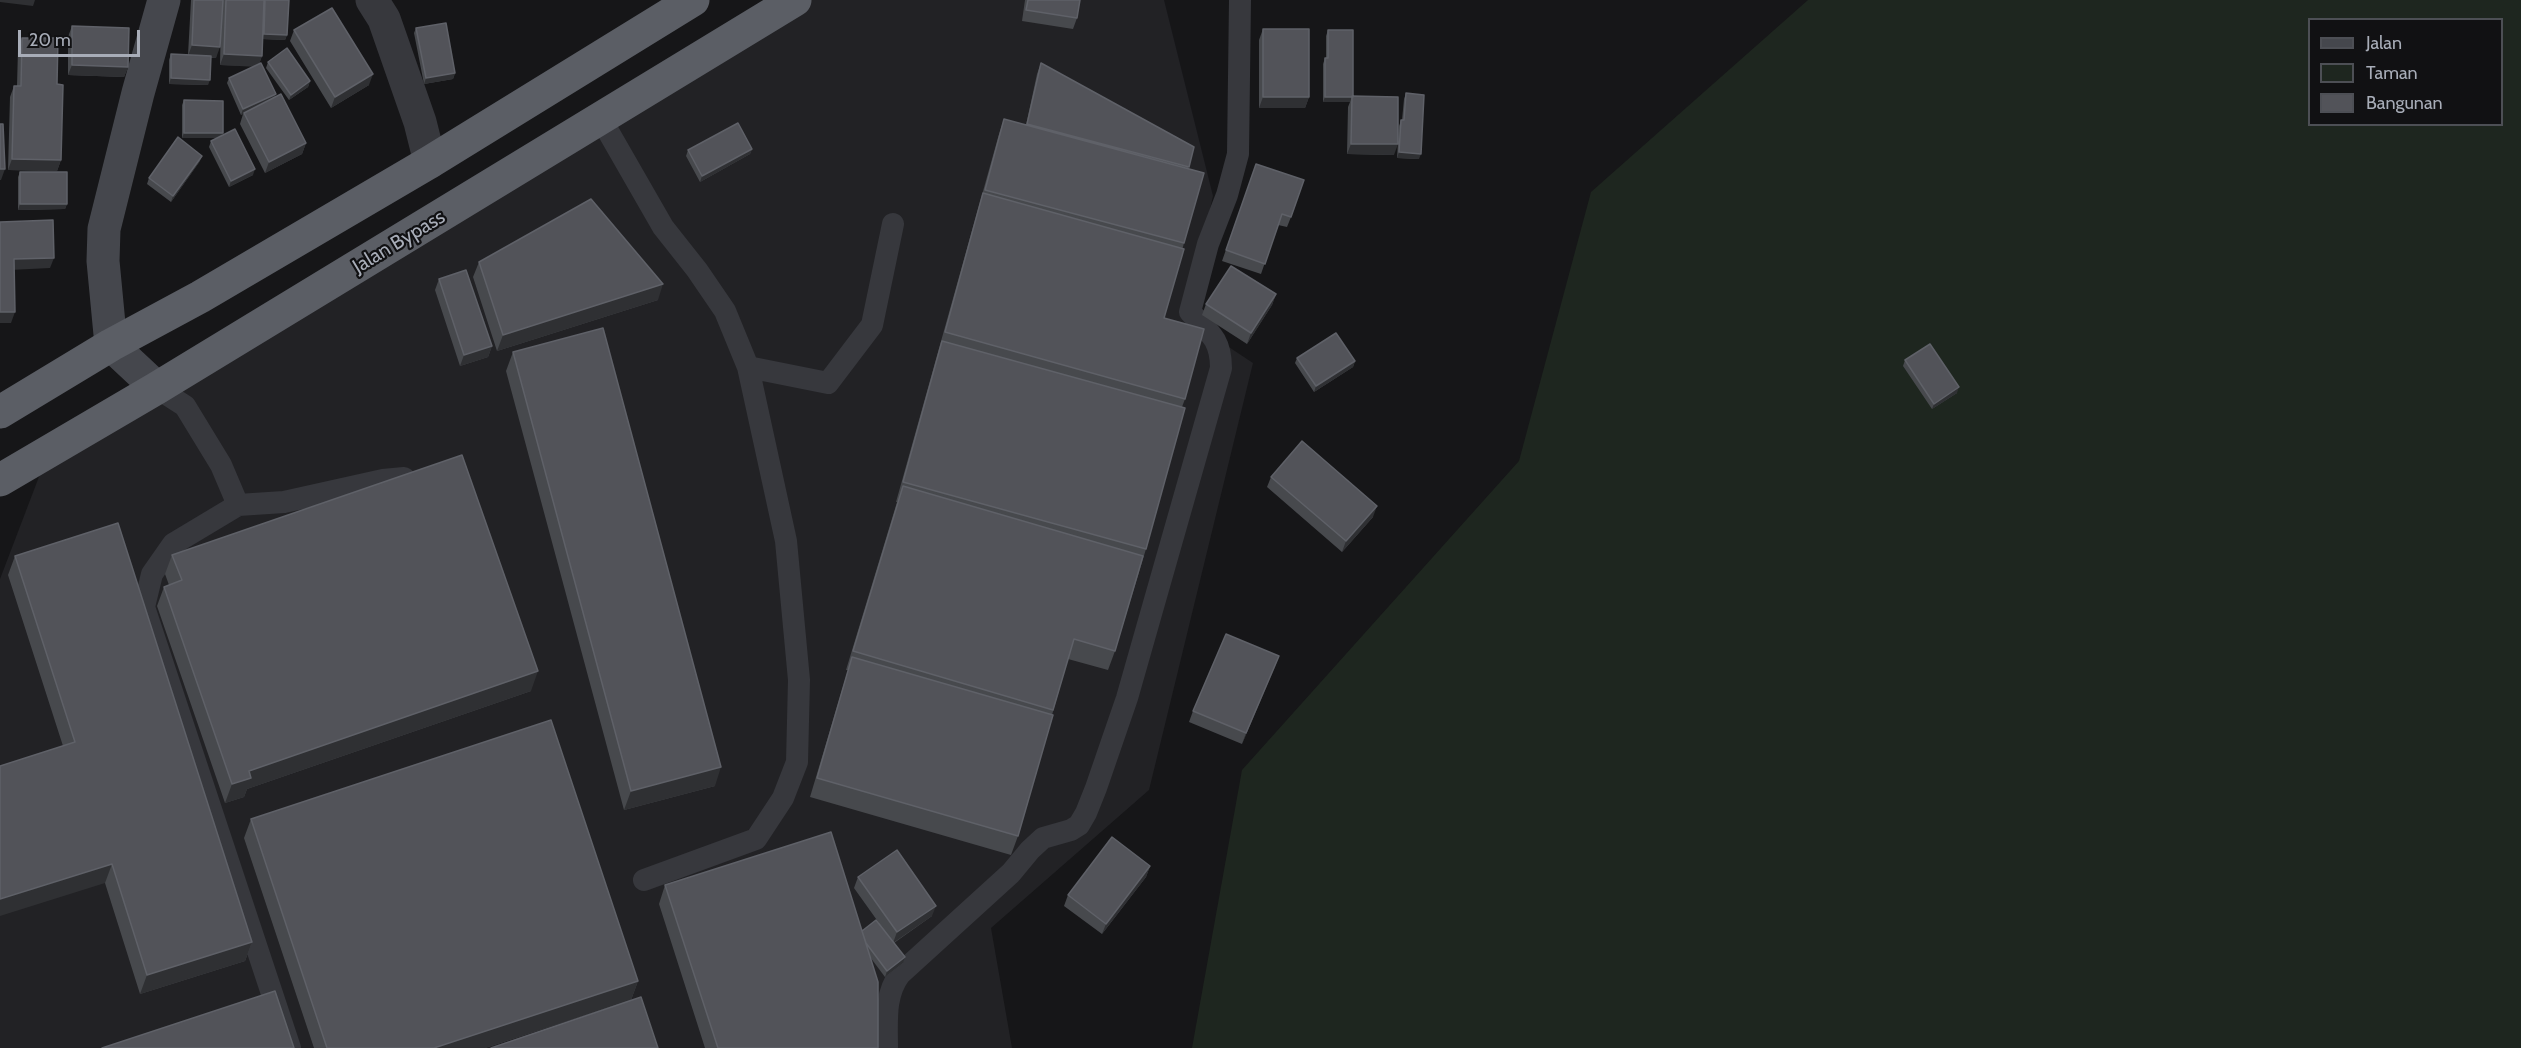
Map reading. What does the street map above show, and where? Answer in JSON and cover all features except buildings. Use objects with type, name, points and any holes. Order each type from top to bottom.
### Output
[{"type":"highway","points":[[0,412],[111,345],[200,297],[430,162],[693,0]]},
{"type":"highway","name":"Jalan Bypass","points":[[0,480],[157,388],[795,0]]},
{"type":"main road","points":[[157,388],[111,345],[103,261],[104,229],[164,0]]},
{"type":"street","points":[[372,0],[384,19],[420,122],[430,162]]},
{"type":"lane","points":[[886,1048],[886,1018],[891,987],[900,974],[1011,873],[1043,838],[1071,830],[1079,825],[1096,788],[1127,698],[1221,368],[1221,350],[1210,333],[1190,312],[1208,244],[1227,195],[1238,154],[1240,0]]},
{"type":"lane","points":[[601,119],[663,227],[725,310],[748,367],[786,541],[799,680],[798,762],[783,798],[756,839],[644,880]]},
{"type":"lane","points":[[748,367],[828,383],[872,325],[893,224]]},
{"type":"lane","points":[[157,388],[185,406],[221,465],[238,505]]},
{"type":"lane","points":[[290,1048],[144,607],[152,574],[174,544],[238,505],[284,502],[383,480],[404,478]]},
{"type":"shaded area","points":[[773,0],[1164,0],[1213,196],[1185,318],[1253,363],[1149,790],[991,928],[1012,1048],[0,1048],[0,579],[53,440]]},
{"type":"green space","points":[[1808,0],[2521,0],[2521,1048],[1192,1048],[1242,770],[1519,461],[1591,192]]}]
